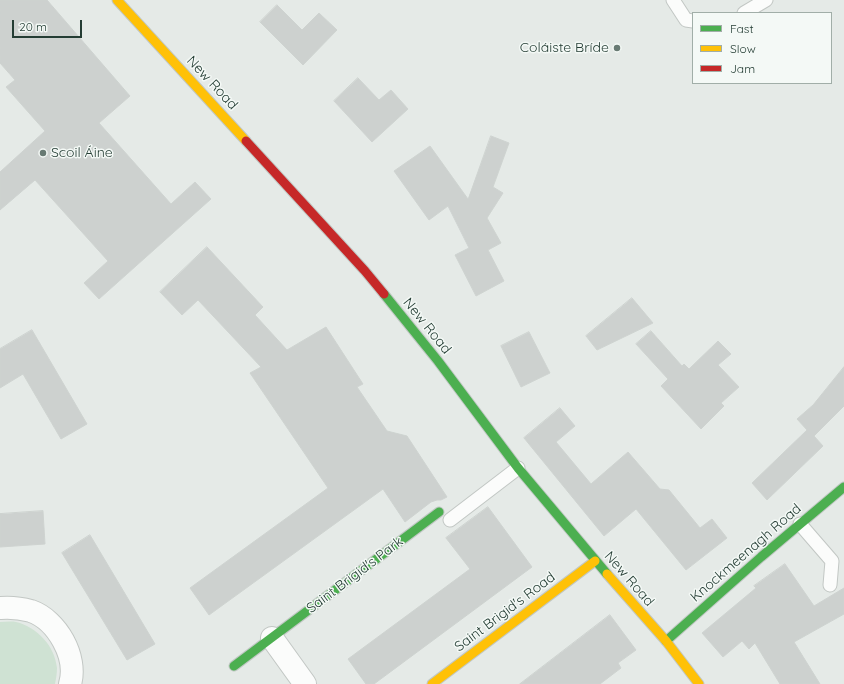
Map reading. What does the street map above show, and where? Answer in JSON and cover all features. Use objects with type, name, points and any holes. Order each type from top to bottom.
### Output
[{"type":"street","name":"New Road","points":[[117,0],[365,270],[438,361],[518,468],[595,561],[666,641],[691,681]]},
{"type":"street","name":"Knockmeenagh Road","points":[[666,641],[844,487]]},
{"type":"street","name":"Saint Brigid's Park","points":[[234,666],[439,512]]},
{"type":"street","name":"Saint Brigid's Road","points":[[432,684],[595,561]]},
{"type":"street","points":[[0,608],[12,607],[32,612],[50,623],[63,639],[70,658],[70,684]]},
{"type":"street","points":[[272,638],[305,684]]},
{"type":"lane","points":[[673,0],[686,20],[692,21]]},
{"type":"lane","points":[[746,12],[766,0]]},
{"type":"lane","points":[[450,520],[518,468]]},
{"type":"lane","points":[[800,524],[832,561],[830,585]]},
{"type":"green space","points":[[0,622],[14,622],[24,625],[31,628],[44,639],[53,652],[56,660],[57,668],[55,684],[0,684]]},
{"type":"building","name":"Scoil Áine","points":[[0,0],[47,0],[130,96],[99,123],[171,204],[195,182],[211,199],[99,299],[84,283],[108,261],[35,180],[0,210],[0,172],[45,131],[6,87],[15,80],[0,63]]},
{"type":"building","points":[[277,5],[302,30],[319,13],[337,30],[303,65],[260,22]]},
{"type":"building","points":[[358,78],[379,100],[391,90],[408,109],[372,142],[334,101]]},
{"type":"building","points":[[491,136],[509,143],[493,187],[503,193],[487,218],[501,243],[488,250],[504,281],[476,296],[455,255],[469,248],[448,206],[429,220],[394,171],[430,146],[468,199]]},
{"type":"building","points":[[207,247],[263,307],[255,315],[287,350],[326,327],[363,384],[357,387],[387,431],[407,436],[447,497],[431,502],[405,522],[383,489],[209,615],[190,588],[328,488],[250,373],[261,367],[198,300],[182,315],[160,292]]},
{"type":"building","points":[[632,298],[653,323],[597,350],[586,336]]},
{"type":"building","points":[[32,330],[87,424],[61,439],[23,374],[0,388],[0,349]]},
{"type":"building","points":[[651,331],[682,366],[684,364],[689,369],[718,341],[731,354],[718,365],[739,387],[721,403],[724,406],[701,429],[661,386],[668,379],[636,344]]},
{"type":"building","points":[[529,332],[550,373],[521,387],[501,346]]},
{"type":"building","points":[[844,367],[844,406],[814,436],[823,446],[767,500],[752,483],[807,430],[797,419],[813,405]]},
{"type":"building","points":[[560,408],[575,426],[556,442],[591,484],[628,452],[660,489],[669,490],[700,528],[712,519],[727,538],[686,570],[636,509],[604,536],[524,438]]},
{"type":"building","points":[[488,507],[532,567],[374,684],[366,684],[348,659],[470,569],[446,538]]},
{"type":"building","points":[[43,511],[45,544],[0,547],[0,514]]},
{"type":"building","points":[[90,535],[155,644],[127,660],[62,553]]},
{"type":"building","points":[[785,564],[814,606],[844,588],[844,614],[794,642],[820,684],[780,684],[755,643],[749,649],[742,641],[723,657],[702,633],[756,588],[754,586]]},
{"type":"building","points":[[610,615],[636,650],[618,663],[621,668],[600,684],[520,684]]},
{"type":"traffic: fast","points":[[384,294],[438,361],[518,468],[607,574]]},
{"type":"traffic: fast","points":[[666,641],[761,557],[844,487]]},
{"type":"traffic: fast","points":[[234,666],[439,512]]},
{"type":"traffic: slow","points":[[117,0],[246,141]]},
{"type":"traffic: slow","points":[[432,684],[595,561]]},
{"type":"traffic: slow","points":[[607,574],[666,641],[699,684]]},
{"type":"traffic: jam","points":[[246,141],[365,271],[384,294]]},
{"type":"place","name":"Coláiste Bríde","points":[[617,48]]},
{"type":"place","name":"Scoil Áine","points":[[43,153]]}]
